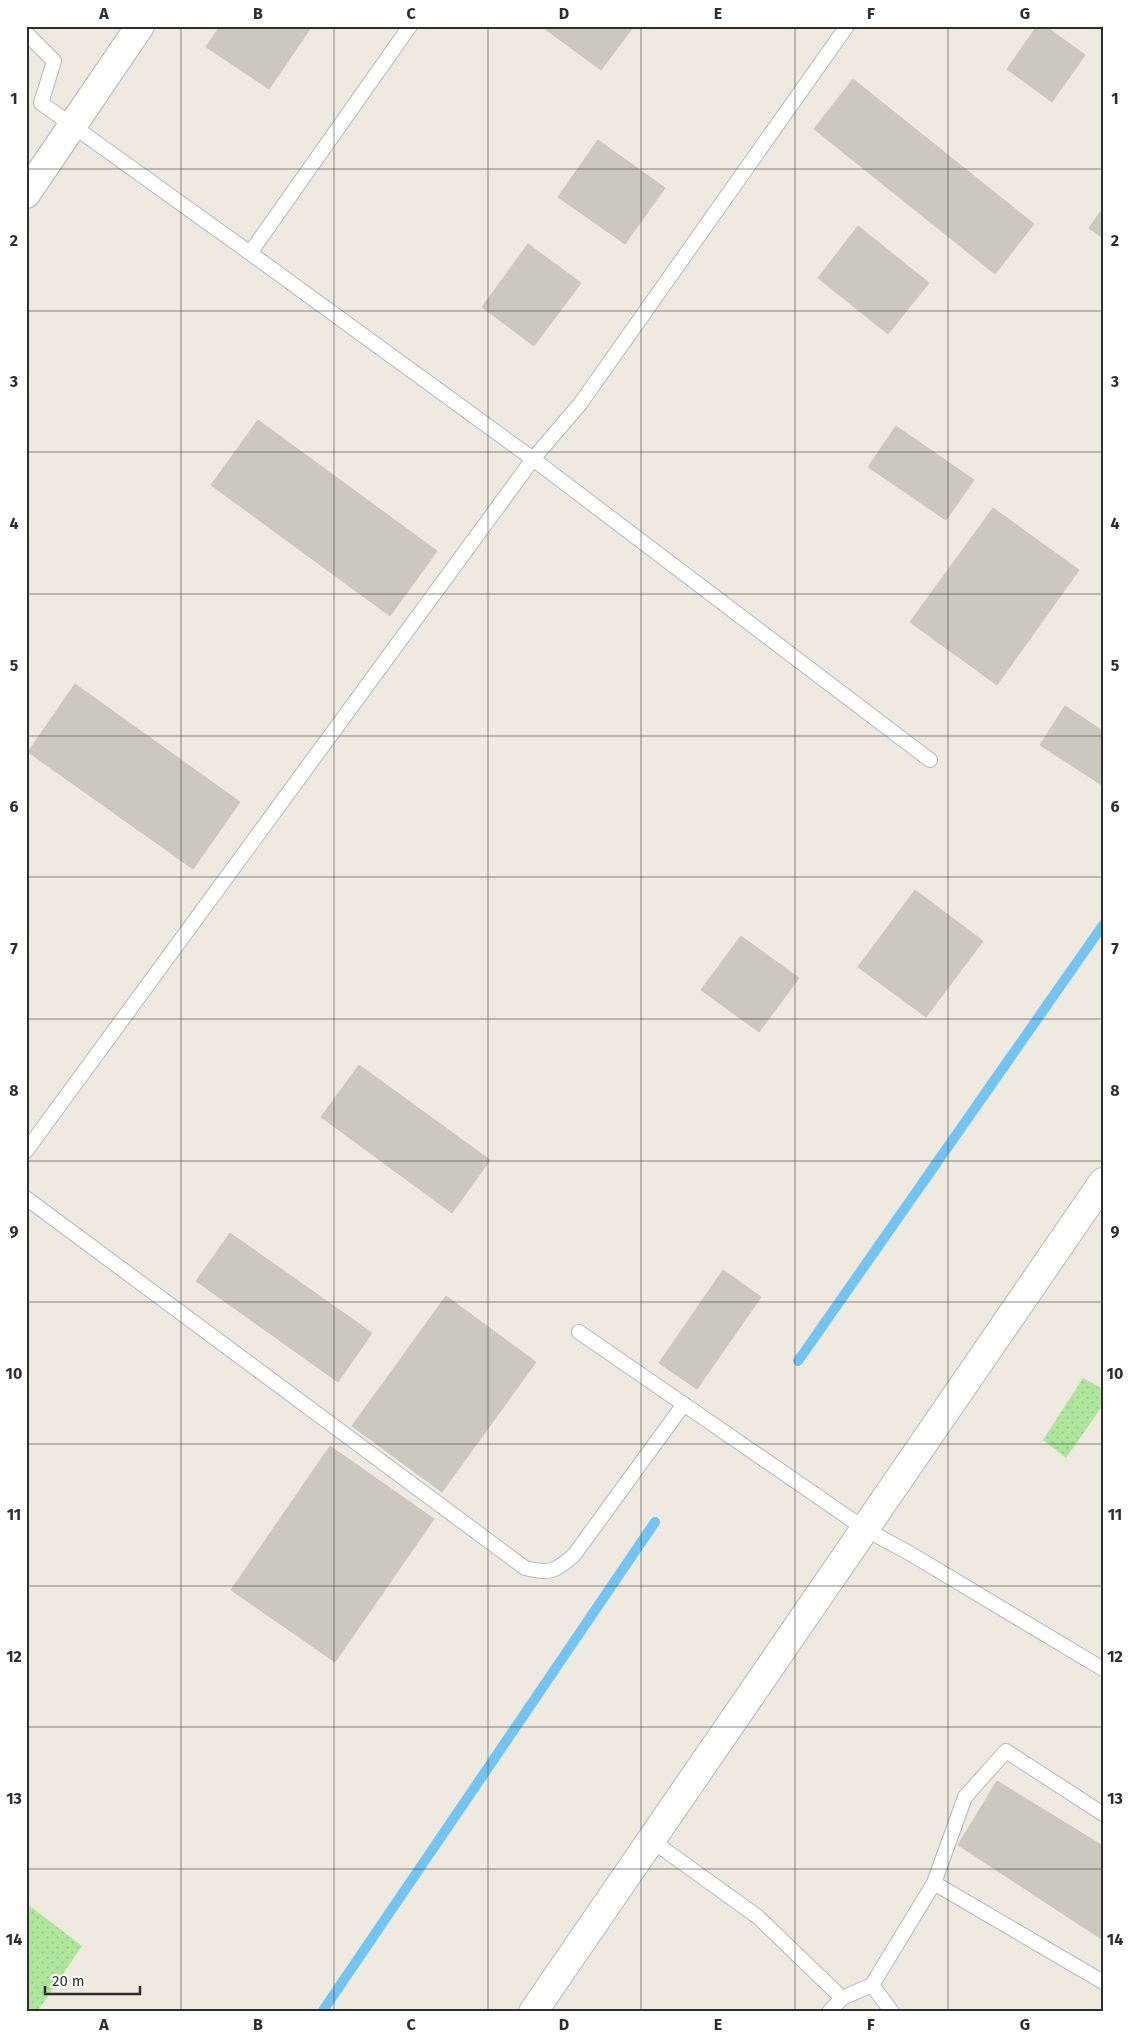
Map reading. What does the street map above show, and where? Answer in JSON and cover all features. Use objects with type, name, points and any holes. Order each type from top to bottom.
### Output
[{"type":"street","points":[[26,194],[140,26]]},
{"type":"street","points":[[542,2008],[651,1840],[1103,1182]]},
{"type":"lane","points":[[250,253],[410,26]]},
{"type":"lane","points":[[26,1151],[533,459],[580,404],[847,26]]},
{"type":"lane","points":[[26,33],[54,60],[41,104],[533,459],[930,760]]},
{"type":"lane","points":[[26,1198],[525,1568],[543,1573],[561,1567],[574,1555],[684,1404]]},
{"type":"lane","points":[[579,1332],[864,1529],[920,1559],[1103,1669]]},
{"type":"lane","points":[[829,2012],[842,1998],[872,1985],[934,1884],[965,1797],[1006,1751],[1103,1814]]},
{"type":"lane","points":[[651,1840],[758,1917],[842,1998]]},
{"type":"lane","points":[[934,1884],[1103,1982]]},
{"type":"lane","points":[[872,1985],[892,2012]]},
{"type":"green space","points":[[1083,1378],[1103,1389],[1103,1405],[1066,1458],[1043,1440]]},
{"type":"green space","points":[[26,1903],[82,1946],[37,2012],[26,2012]]},
{"type":"building","points":[[220,26],[312,26],[269,89],[206,47]]},
{"type":"building","points":[[548,26],[634,26],[601,70],[545,29]]},
{"type":"building","points":[[1037,26],[1045,26],[1085,55],[1052,102],[1007,69]]},
{"type":"building","points":[[853,79],[1034,224],[995,274],[814,129]]},
{"type":"building","points":[[598,140],[665,188],[625,244],[558,197]]},
{"type":"building","points":[[1103,208],[1103,238],[1089,228]]},
{"type":"building","points":[[858,226],[929,283],[888,334],[818,278]]},
{"type":"building","points":[[528,244],[581,283],[534,346],[482,307]]},
{"type":"building","points":[[258,420],[437,551],[390,616],[211,485]]},
{"type":"building","points":[[896,426],[974,480],[946,520],[868,467]]},
{"type":"building","points":[[993,508],[1079,570],[997,685],[910,622]]},
{"type":"building","points":[[75,684],[240,802],[193,869],[28,752]]},
{"type":"building","points":[[1065,706],[1103,731],[1103,786],[1040,745]]},
{"type":"building","points":[[915,890],[983,941],[926,1017],[858,967]]},
{"type":"building","points":[[741,936],[799,978],[759,1032],[701,990]]},
{"type":"building","points":[[359,1065],[490,1160],[452,1213],[321,1117]]},
{"type":"building","points":[[230,1233],[372,1333],[338,1382],[196,1281]]},
{"type":"building","points":[[723,1270],[761,1297],[697,1389],[659,1363]]},
{"type":"building","points":[[446,1296],[536,1362],[442,1492],[352,1426]]},
{"type":"building","points":[[330,1446],[434,1519],[335,1662],[231,1590]]},
{"type":"building","points":[[997,1781],[1103,1846],[1103,1940],[958,1845]]},
{"type":"waterway","points":[[798,1361],[1103,925]]},
{"type":"waterway","points":[[322,2012],[655,1522]]}]
